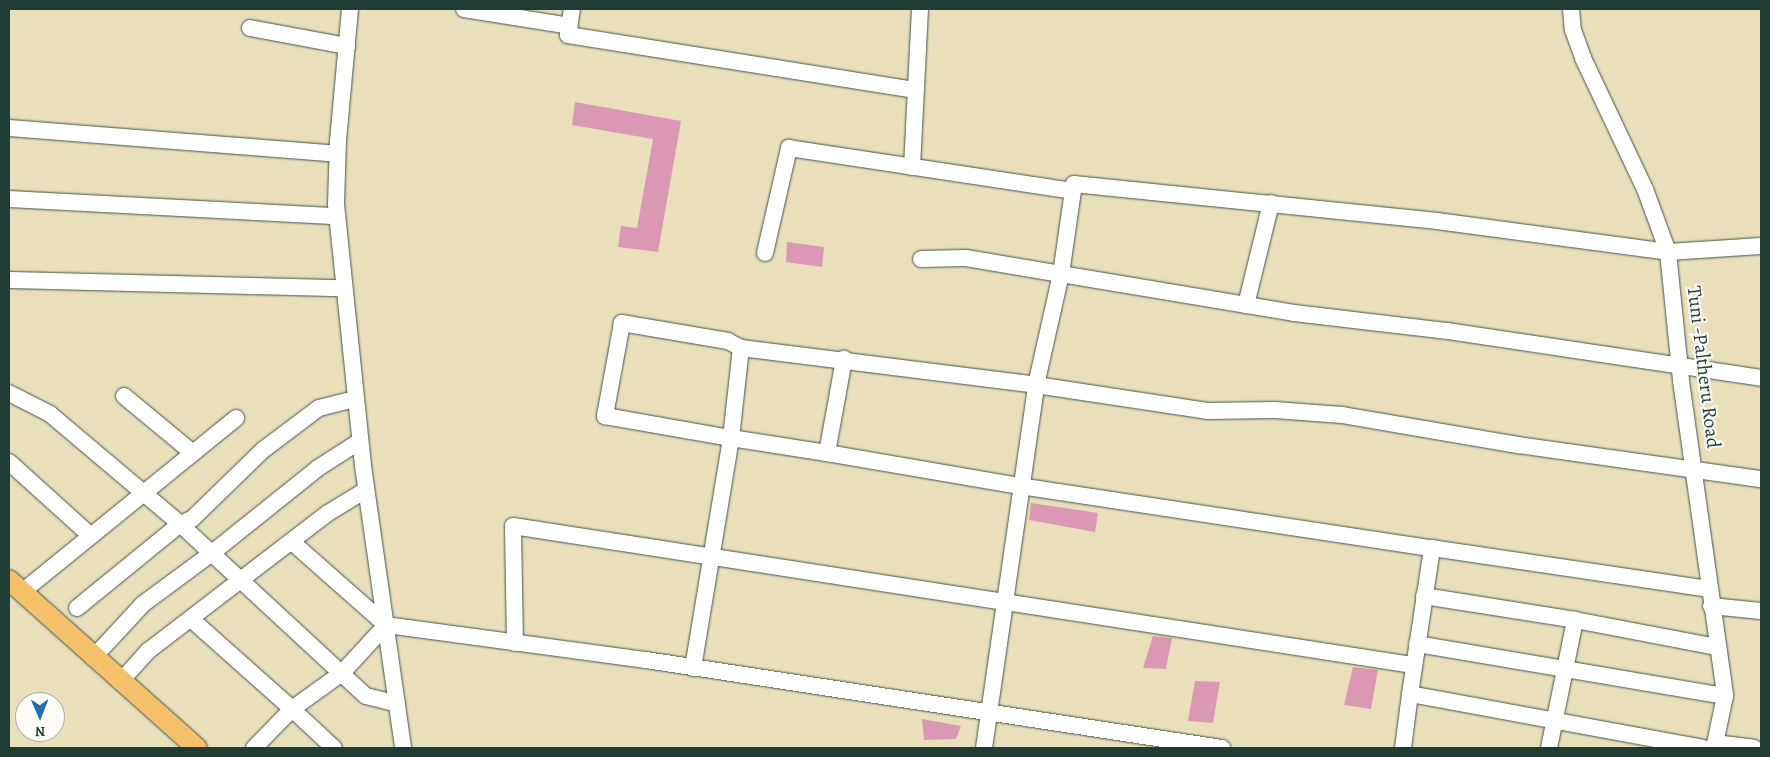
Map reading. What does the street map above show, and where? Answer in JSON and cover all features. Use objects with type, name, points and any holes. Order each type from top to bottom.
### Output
[{"type":"main road","points":[[15,586],[93,658],[197,748]]},
{"type":"street","points":[[350,9],[337,154],[337,216],[360,441],[402,748]]},
{"type":"street","points":[[464,9],[570,26]]},
{"type":"street","points":[[572,9],[568,35],[916,90]]},
{"type":"street","points":[[912,167],[920,9]]},
{"type":"street","name":"Tuni -Paltheru Road","points":[[1571,9],[1573,30],[1583,58],[1645,189],[1668,252],[1679,366],[1696,471],[1709,589],[1724,696],[1711,746]]},
{"type":"street","points":[[250,28],[347,46]]},
{"type":"street","points":[[9,128],[337,154]]},
{"type":"street","points":[[765,253],[789,148],[1073,191]]},
{"type":"street","points":[[984,748],[1002,601],[1036,385],[1061,274],[1074,184],[1271,203],[1668,252],[1761,246]]},
{"type":"street","points":[[9,199],[337,216]]},
{"type":"street","points":[[1246,305],[1271,203]]},
{"type":"street","points":[[921,259],[966,258],[1246,305],[1761,378]]},
{"type":"street","points":[[9,280],[344,288]]},
{"type":"street","points":[[1709,589],[1020,486],[604,416],[622,323],[728,342],[741,348],[844,359],[1207,411],[1275,410],[1342,415],[1696,471],[1761,479]]},
{"type":"street","points":[[694,668],[731,438],[741,348]]},
{"type":"street","points":[[827,453],[844,359]]},
{"type":"street","points":[[9,393],[50,414],[144,493],[366,696],[397,704]]},
{"type":"street","points":[[124,396],[193,453]]},
{"type":"street","points":[[77,608],[180,524],[192,519],[220,494],[263,450],[319,408],[356,399]]},
{"type":"street","points":[[15,586],[91,536],[236,418]]},
{"type":"street","points":[[93,658],[143,604],[212,554],[318,468],[360,441]]},
{"type":"street","points":[[9,462],[91,536]]},
{"type":"street","points":[[120,682],[148,651],[242,581],[328,513],[366,490]]},
{"type":"street","points":[[515,643],[512,526],[713,555],[1413,665]]},
{"type":"street","points":[[292,542],[386,625],[694,668],[1222,748]]},
{"type":"street","points":[[1403,748],[1413,665],[1432,548]]},
{"type":"street","points":[[1424,596],[1575,620],[1717,647]]},
{"type":"street","points":[[1712,606],[1761,611]]},
{"type":"street","points":[[191,619],[334,748]]},
{"type":"street","points":[[1549,748],[1575,620]]},
{"type":"street","points":[[254,748],[292,709],[342,673],[386,625]]},
{"type":"street","points":[[1417,644],[1724,696]]},
{"type":"street","points":[[1410,694],[1711,746],[1754,748]]},
{"type":"building","points":[[575,102],[681,121],[658,252],[618,247],[621,226],[637,228],[653,139],[572,125]]},
{"type":"building","points":[[787,242],[824,247],[822,267],[786,262]]},
{"type":"building","points":[[1031,503],[1098,513],[1095,532],[1029,520]]},
{"type":"building","points":[[1153,636],[1172,638],[1166,669],[1143,668]]},
{"type":"building","points":[[1353,667],[1378,670],[1371,709],[1344,705]]},
{"type":"building","points":[[1195,681],[1220,682],[1213,723],[1188,721]]},
{"type":"building","points":[[922,719],[961,726],[956,739],[924,740]]}]
